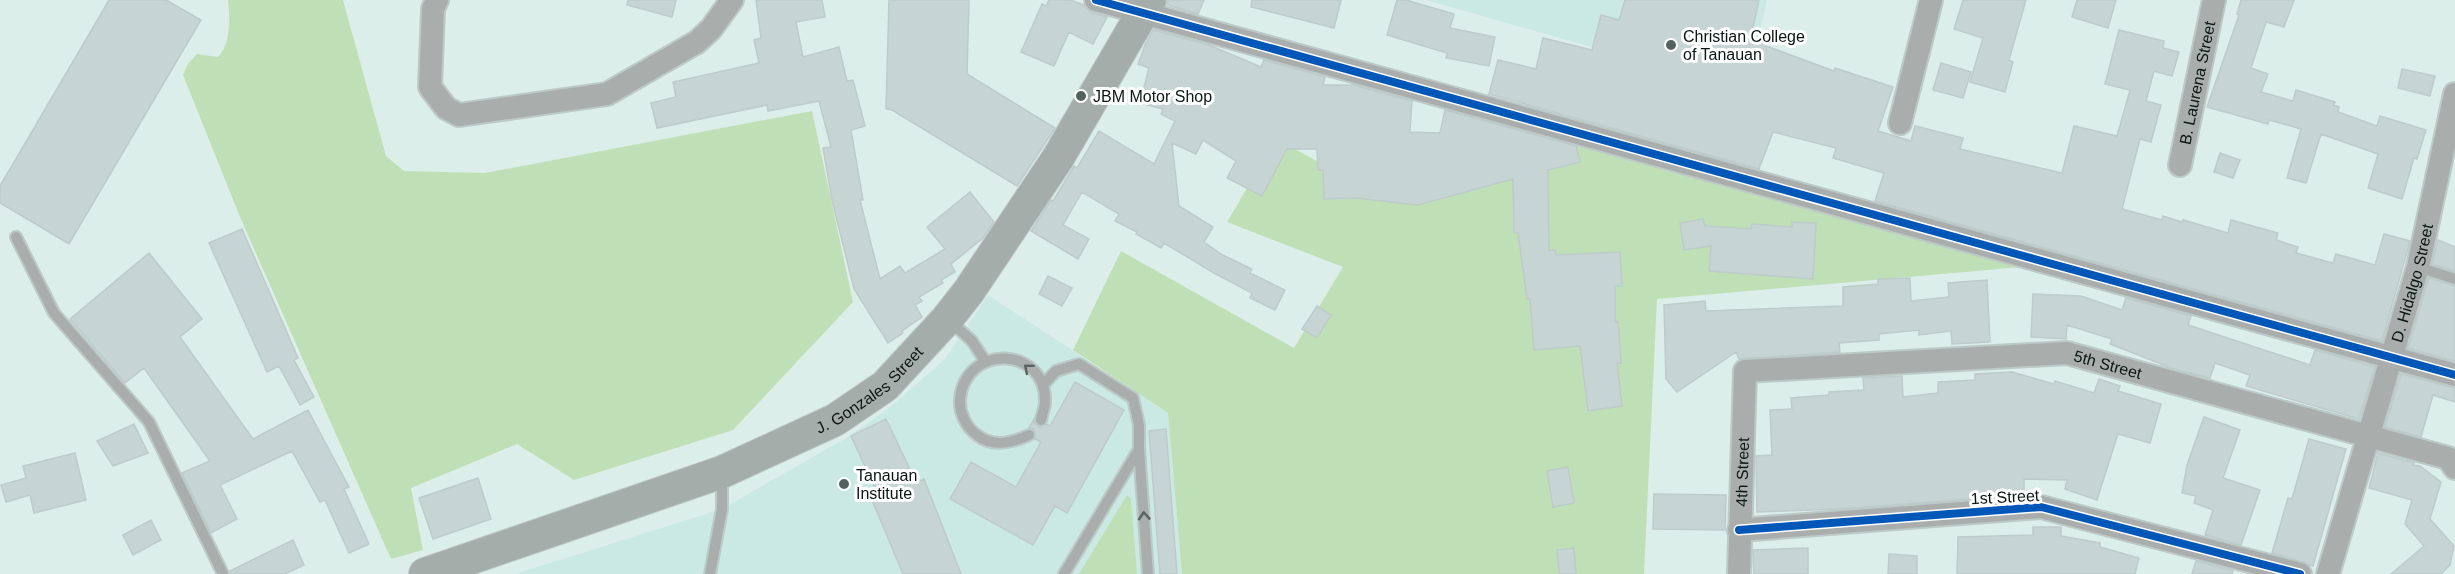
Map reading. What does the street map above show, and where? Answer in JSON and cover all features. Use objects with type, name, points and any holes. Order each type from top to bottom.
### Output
[{"type":"main road","name":"J. Gonzales Street","points":[[425,574],[722,472],[835,420],[885,386],[947,319],[969,291],[1058,158],[1147,7]]},
{"type":"street","points":[[437,0],[433,9],[430,87],[446,108],[459,114],[607,94],[697,42],[711,29],[732,0]]},
{"type":"street","points":[[1096,0],[1147,7],[2455,375]]},
{"type":"street","points":[[1900,123],[1931,0]]},
{"type":"street","name":"B. Laurena Street","points":[[2180,165],[2214,0]]},
{"type":"street","name":"D. Hidalgo Street","points":[[2328,574],[2418,267],[2455,94]]},
{"type":"street","name":"5th Street","points":[[1745,371],[2067,353],[2448,458],[2455,468]]},
{"type":"street","name":"4th Street","points":[[1739,574],[1745,371]]},
{"type":"street","name":"1st Street","points":[[1739,530],[2041,507],[2300,574]]},
{"type":"lane","points":[[16,237],[54,312],[149,422],[223,574]]},
{"type":"lane","points":[[2418,267],[2455,279]]},
{"type":"lane","points":[[947,319],[972,341],[985,361]]},
{"type":"lane","points":[[1029,435],[1013,443],[994,443],[978,436],[965,423],[959,406],[961,388],[970,372],[985,361],[1002,357],[1019,361],[1034,371],[1043,386],[1046,403],[1041,420]]},
{"type":"lane","points":[[1043,386],[1056,371],[1079,364],[1133,398],[1139,425],[1148,574]]},
{"type":"lane","points":[[1064,574],[1139,448]]},
{"type":"lane","points":[[710,574],[722,509],[722,472]]},
{"type":"shaded area","name":"Christian College of Tanauan","points":[[1426,0],[1767,0],[1746,91]]},
{"type":"shaded area","points":[[988,295],[1168,413],[1182,574],[515,574],[722,509],[846,438],[889,408],[946,358]]},
{"type":"green space","points":[[228,0],[343,0],[386,156],[404,171],[485,173],[812,111],[853,302],[733,430],[574,480],[517,444],[411,488],[423,550],[391,559],[240,217],[183,75],[188,64],[197,54],[218,57],[222,51],[229,30]]},
{"type":"green space","points":[[1577,133],[2033,266],[1657,299],[1644,574],[1182,574],[1168,413],[1073,350],[1121,251],[1294,348],[1343,267],[1227,222],[1276,139],[1373,191]]},
{"type":"green space","points":[[1127,495],[1131,499],[1137,574],[1079,574]]},
{"type":"building","points":[[109,0],[166,0],[201,20],[69,244],[0,203],[0,186]]},
{"type":"building","points":[[628,0],[676,0],[672,17],[627,5]]},
{"type":"building","points":[[756,0],[822,0],[825,17],[796,22],[803,57],[839,47],[847,81],[853,80],[865,126],[851,130],[863,200],[860,200],[880,279],[900,266],[905,273],[945,249],[927,227],[970,192],[994,222],[983,238],[951,264],[955,272],[941,280],[943,283],[919,297],[922,301],[915,305],[922,317],[888,343],[854,289],[832,200],[823,148],[831,147],[819,101],[768,111],[767,105],[657,128],[651,103],[676,97],[673,82],[759,63],[754,40],[761,38]]},
{"type":"building","points":[[889,0],[969,0],[967,74],[1055,128],[1017,186],[892,110],[886,109]]},
{"type":"building","points":[[1049,0],[1070,0],[1084,5],[1092,13],[1107,17],[1093,44],[1069,32],[1054,66],[1021,52],[1042,4],[1046,6]]},
{"type":"building","points":[[1168,0],[1204,0],[1198,14],[1167,5]]},
{"type":"building","points":[[1252,0],[1341,0],[1334,28],[1251,7]]},
{"type":"building","points":[[1397,0],[1406,0],[1454,14],[1450,28],[1495,37],[1489,66],[1446,58],[1447,53],[1387,35]]},
{"type":"building","points":[[1625,0],[1759,0],[1750,40],[1834,71],[1835,68],[1893,87],[1878,131],[1911,141],[1915,126],[1963,138],[1960,149],[2062,173],[2074,126],[2117,136],[2130,90],[2105,84],[2119,30],[2164,41],[2163,48],[2179,52],[2172,76],[2154,71],[2146,101],[2161,105],[2151,142],[2140,139],[2122,209],[2162,220],[2163,216],[2182,222],[2183,220],[2228,233],[2231,220],[2278,233],[2276,240],[2298,247],[2296,253],[2333,263],[2336,254],[2375,265],[2384,234],[2410,241],[2382,341],[1875,201],[1884,173],[1833,158],[1836,148],[1773,132],[1759,169],[1489,94],[1498,60],[1536,69],[1543,38],[1592,50],[1601,15],[1619,20]]},
{"type":"building","points":[[1963,0],[2026,0],[2009,60],[2013,62],[2005,92],[1970,82],[1983,38],[1954,29]]},
{"type":"building","points":[[2077,0],[2116,0],[2108,28],[2072,17]]},
{"type":"building","points":[[2241,0],[2294,0],[2284,27],[2266,22],[2251,68],[2268,74],[2261,92],[2293,101],[2296,90],[2335,102],[2334,105],[2339,107],[2338,112],[2377,126],[2380,116],[2426,130],[2417,159],[2414,158],[2402,199],[2368,188],[2378,154],[2321,134],[2306,183],[2287,178],[2301,129],[2269,120],[2268,124],[2207,107],[2239,15],[2237,14]]},
{"type":"building","points":[[1153,30],[1209,45],[1261,67],[1264,60],[1325,77],[1323,85],[1353,85],[1412,101],[1410,132],[1440,133],[1445,110],[1576,146],[1580,162],[1548,170],[1549,250],[1555,250],[1556,255],[1620,252],[1622,286],[1615,286],[1615,322],[1618,321],[1621,363],[1617,363],[1622,406],[1588,411],[1580,346],[1534,350],[1530,299],[1527,299],[1518,233],[1514,233],[1513,179],[1418,205],[1356,198],[1324,199],[1323,170],[1318,170],[1317,149],[1287,149],[1262,196],[1227,178],[1236,161],[1203,140],[1196,154],[1172,143],[1179,206],[1213,227],[1204,242],[1221,254],[1252,269],[1250,273],[1285,290],[1275,310],[1250,298],[1252,293],[1164,243],[1161,248],[1136,234],[1137,232],[1115,221],[1119,214],[1082,192],[1063,225],[1089,239],[1078,259],[1031,231],[1074,166],[1077,168],[1099,131],[1154,164],[1175,121],[1161,114],[1163,109],[1140,103],[1149,68],[1138,64]]},
{"type":"building","points":[[1941,63],[1971,72],[1963,98],[1933,90]]},
{"type":"building","points":[[2402,69],[2435,76],[2430,96],[2398,88]]},
{"type":"building","points":[[2220,153],[2240,160],[2233,178],[2214,172]]},
{"type":"building","points":[[1703,219],[1705,226],[1751,229],[1752,224],[1792,227],[1792,222],[1816,223],[1813,279],[1709,271],[1711,246],[1684,250],[1680,223]]},
{"type":"building","points":[[242,229],[298,358],[294,360],[314,397],[300,405],[279,366],[267,372],[209,243]]},
{"type":"building","points":[[2438,240],[2455,247],[2455,271],[2432,264]]},
{"type":"building","points":[[149,253],[202,319],[180,337],[253,439],[308,410],[349,487],[344,489],[369,544],[349,553],[325,500],[320,502],[292,451],[220,485],[237,519],[211,533],[182,473],[210,461],[144,368],[125,383],[70,319]]},
{"type":"building","points":[[1048,276],[1072,288],[1062,306],[1039,294]]},
{"type":"building","points":[[1910,278],[1911,301],[1949,297],[1948,283],[1987,280],[1990,342],[1952,344],[1951,331],[1919,335],[1919,330],[1879,334],[1879,340],[1839,343],[1840,352],[1739,359],[1736,352],[1677,392],[1666,379],[1664,305],[1705,301],[1706,311],[1843,306],[1843,287],[1878,284],[1878,279]]},
{"type":"building","points":[[2429,278],[2455,286],[2455,361],[2408,348]]},
{"type":"building","points":[[2033,294],[2081,296],[2122,310],[2126,298],[2191,316],[2188,325],[2310,365],[2315,350],[2375,367],[2359,419],[2246,386],[2250,375],[2215,363],[2210,378],[2174,369],[2110,344],[2112,339],[2067,325],[2066,339],[2031,337]]},
{"type":"building","points":[[1317,306],[1331,315],[1317,338],[1302,329]]},
{"type":"building","points":[[2012,372],[2054,384],[2055,381],[2094,393],[2099,379],[2120,386],[2118,391],[2161,404],[2150,443],[2118,434],[2097,500],[2065,489],[2067,480],[2024,479],[2024,495],[1839,509],[1757,512],[1756,456],[1772,455],[1770,410],[1792,409],[1791,398],[1829,395],[1829,392],[1864,390],[1863,378],[1902,376],[1903,397],[1938,393],[1938,382],[1975,380],[1975,374]]},
{"type":"building","points":[[2401,374],[2455,388],[2455,402],[2433,395],[2421,437],[2385,427]]},
{"type":"building","points":[[1075,382],[1124,410],[1067,513],[1055,506],[1033,545],[950,499],[971,462],[1016,487],[1041,442],[1035,439],[1034,429],[1029,428],[1034,419],[1034,423],[1039,427],[1047,424],[1050,426]]},
{"type":"building","points":[[2204,417],[2240,430],[2223,478],[2260,490],[2241,545],[2205,535],[2213,510],[2194,503],[2196,496],[2182,493],[2187,465]]},
{"type":"building","points":[[886,419],[916,482],[924,479],[961,574],[903,574],[872,500],[879,497],[851,436]]},
{"type":"building","points":[[134,424],[148,453],[113,466],[97,441]]},
{"type":"building","points":[[1166,429],[1177,574],[1160,574],[1149,431]]},
{"type":"building","points":[[2309,439],[2346,449],[2313,566],[2272,553],[2288,498],[2292,499]]},
{"type":"building","points":[[75,453],[86,500],[34,513],[30,495],[6,502],[1,485],[26,478],[23,466]]},
{"type":"building","points":[[2378,453],[2414,463],[2413,465],[2420,466],[2441,482],[2430,519],[2454,546],[2450,565],[2441,574],[2391,574],[2424,546],[2405,524],[2412,500],[2369,488]]},
{"type":"building","points":[[1568,467],[1574,503],[1553,507],[1547,471]]},
{"type":"building","points":[[478,478],[491,519],[433,539],[419,498]]},
{"type":"building","points":[[1654,494],[1726,495],[1725,530],[1653,529]]},
{"type":"building","points":[[151,520],[161,540],[133,555],[123,535]]},
{"type":"building","points":[[2033,527],[2061,527],[2061,536],[2100,543],[2100,547],[2139,558],[2135,574],[1957,574],[1958,537],[2033,535]]},
{"type":"building","points":[[293,540],[304,565],[285,574],[230,574],[230,571]]},
{"type":"building","points":[[1574,548],[1576,574],[1559,574],[1557,550]]},
{"type":"building","points":[[1808,548],[1808,574],[1754,574],[1753,550]]},
{"type":"building","points":[[1889,554],[1917,556],[1917,574],[1888,574]]},
{"type":"building","points":[[2196,561],[2233,571],[2232,574],[2192,574]]},
{"type":"cycle path","points":[[1096,0],[2455,375]]},
{"type":"cycle path","points":[[1739,530],[2041,507],[2300,574]]},
{"type":"place","name":"Christian College of Tanauan","points":[[1671,45]]},
{"type":"place","name":"JBM Motor Shop","points":[[1081,96]]},
{"type":"place","name":"Tanauan Institute","points":[[844,484]]}]
